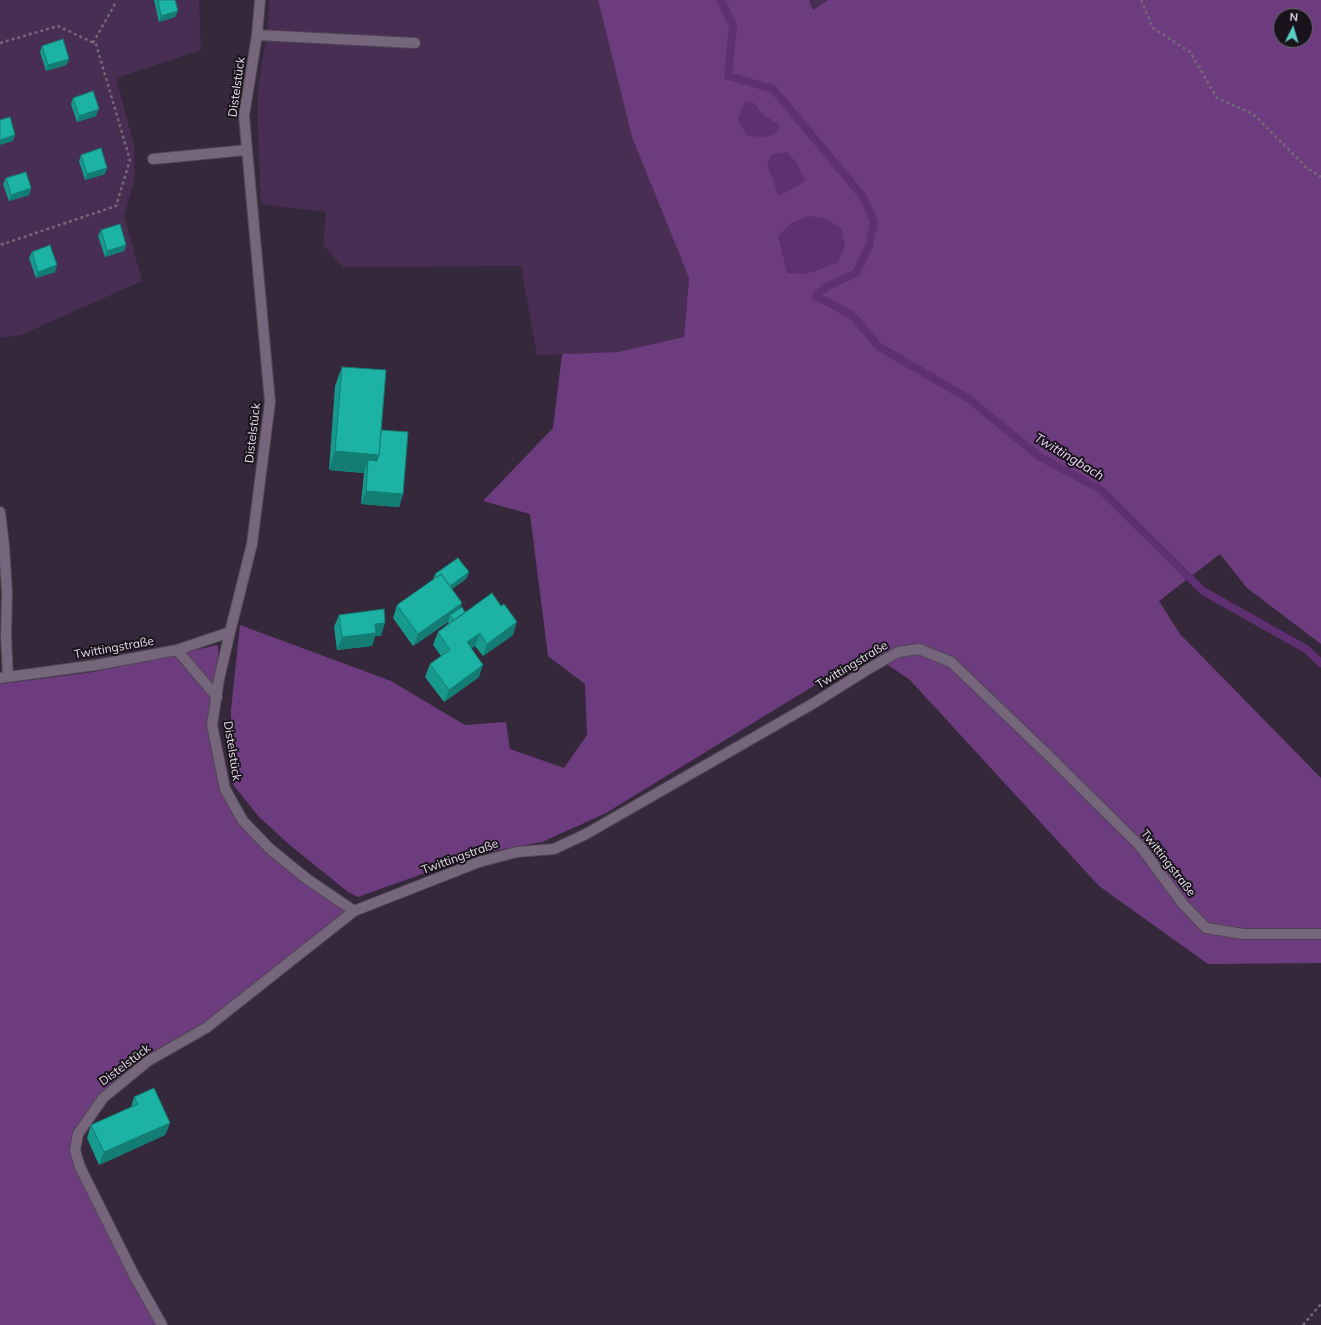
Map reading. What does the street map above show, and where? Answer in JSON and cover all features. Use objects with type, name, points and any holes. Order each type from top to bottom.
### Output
[{"type":"lane","name":"Distelstück","points":[[162,1325],[135,1277],[80,1167],[75,1150],[78,1134],[103,1098],[148,1061],[206,1028],[354,911],[300,874],[270,849],[244,821],[225,789],[212,725],[230,632],[252,544],[270,402],[244,116],[257,35],[260,0]]},
{"type":"lane","points":[[257,35],[415,43]]},
{"type":"lane","points":[[153,159],[247,150]]},
{"type":"lane","points":[[0,512],[7,592],[4,677]]},
{"type":"lane","name":"Twittingstraße","points":[[4,677],[96,665],[177,650],[230,632]]},
{"type":"lane","name":"Twittingstraße","points":[[354,911],[479,862],[517,852],[554,849],[586,834],[814,703],[898,652],[919,649],[951,662],[1046,753],[1140,846],[1183,904],[1206,928],[1244,934],[1321,934]]},
{"type":"lane","points":[[177,650],[217,697]]},
{"type":"path","points":[[1140,0],[1153,28],[1190,52],[1217,98],[1253,114],[1307,168],[1321,177]]},
{"type":"path","points":[[93,43],[115,4]]},
{"type":"path","points":[[0,44],[58,26],[96,44],[130,160],[116,206],[0,245]]},
{"type":"path","points":[[1303,1325],[1321,1304]]},
{"type":"shaded area","points":[[0,0],[199,0],[201,50],[116,78],[134,145],[135,178],[124,216],[142,281],[21,335],[0,338]]},
{"type":"shaded area","points":[[269,0],[598,0],[632,137],[689,278],[684,337],[618,352],[537,355],[521,266],[343,267],[323,245],[326,212],[261,204],[258,91],[268,24]]},
{"type":"shaded area","points":[[598,0],[809,0],[813,10],[828,0],[1321,0],[1321,644],[1247,588],[1220,554],[1159,601],[1180,634],[1321,778],[1321,963],[1208,964],[1099,886],[910,680],[869,652],[606,813],[542,842],[478,854],[358,897],[348,892],[291,846],[259,817],[231,782],[231,710],[240,625],[391,681],[465,725],[506,722],[510,749],[564,768],[587,735],[585,684],[548,656],[530,514],[483,501],[553,428],[562,354],[618,352],[684,337],[689,278],[632,137]]},
{"type":"shaded area","points":[[809,0],[828,0],[813,10]]},
{"type":"shaded area","points":[[745,101],[754,103],[762,114],[780,125],[774,135],[762,137],[747,136],[738,120]]},
{"type":"shaded area","points":[[787,152],[797,163],[805,180],[798,186],[778,196],[767,164],[771,155]]},
{"type":"shaded area","points":[[809,216],[823,218],[841,228],[845,245],[838,263],[806,274],[787,273],[778,236],[791,223]]},
{"type":"shaded area","points":[[218,645],[219,679],[212,725],[225,789],[243,821],[354,911],[206,1028],[148,1061],[103,1098],[78,1134],[75,1150],[162,1325],[0,1325],[0,684],[93,672]]},
{"type":"building","points":[[158,0],[175,0],[178,11],[161,16]]},
{"type":"building","points":[[63,39],[69,59],[48,65],[42,46]]},
{"type":"building","points":[[93,91],[99,109],[79,116],[73,98]]},
{"type":"building","points":[[10,117],[15,135],[0,140],[0,120]]},
{"type":"building","points":[[101,148],[107,168],[87,174],[81,155]]},
{"type":"building","points":[[26,172],[31,188],[11,195],[6,178]]},
{"type":"building","points":[[120,224],[126,245],[107,251],[101,230]]},
{"type":"building","points":[[50,245],[57,265],[38,272],[32,252]]},
{"type":"building","points":[[342,367],[386,370],[379,455],[335,451]]},
{"type":"building","points":[[381,430],[408,432],[403,494],[366,491],[368,460],[377,461],[379,455]]},
{"type":"building","points":[[458,558],[469,572],[450,586],[441,574],[437,577],[435,574]]},
{"type":"building","points":[[441,574],[462,603],[418,634],[397,605]]},
{"type":"building","points":[[492,593],[501,606],[504,604],[517,622],[487,644],[480,633],[467,642],[483,665],[449,690],[430,664],[450,650],[438,632]]},
{"type":"building","points":[[462,607],[465,612],[454,620],[450,615]]},
{"type":"building","points":[[384,609],[385,623],[375,624],[376,633],[342,637],[339,615]]},
{"type":"building","points":[[154,1088],[170,1123],[104,1152],[91,1125],[138,1104],[134,1097]]},
{"type":"waterway","name":"Twittingbach","points":[[721,0],[733,26],[728,76],[773,89],[864,198],[874,222],[869,246],[856,273],[826,287],[816,296],[852,315],[878,346],[969,399],[1040,457],[1100,489],[1203,591],[1306,649],[1321,663]]}]
